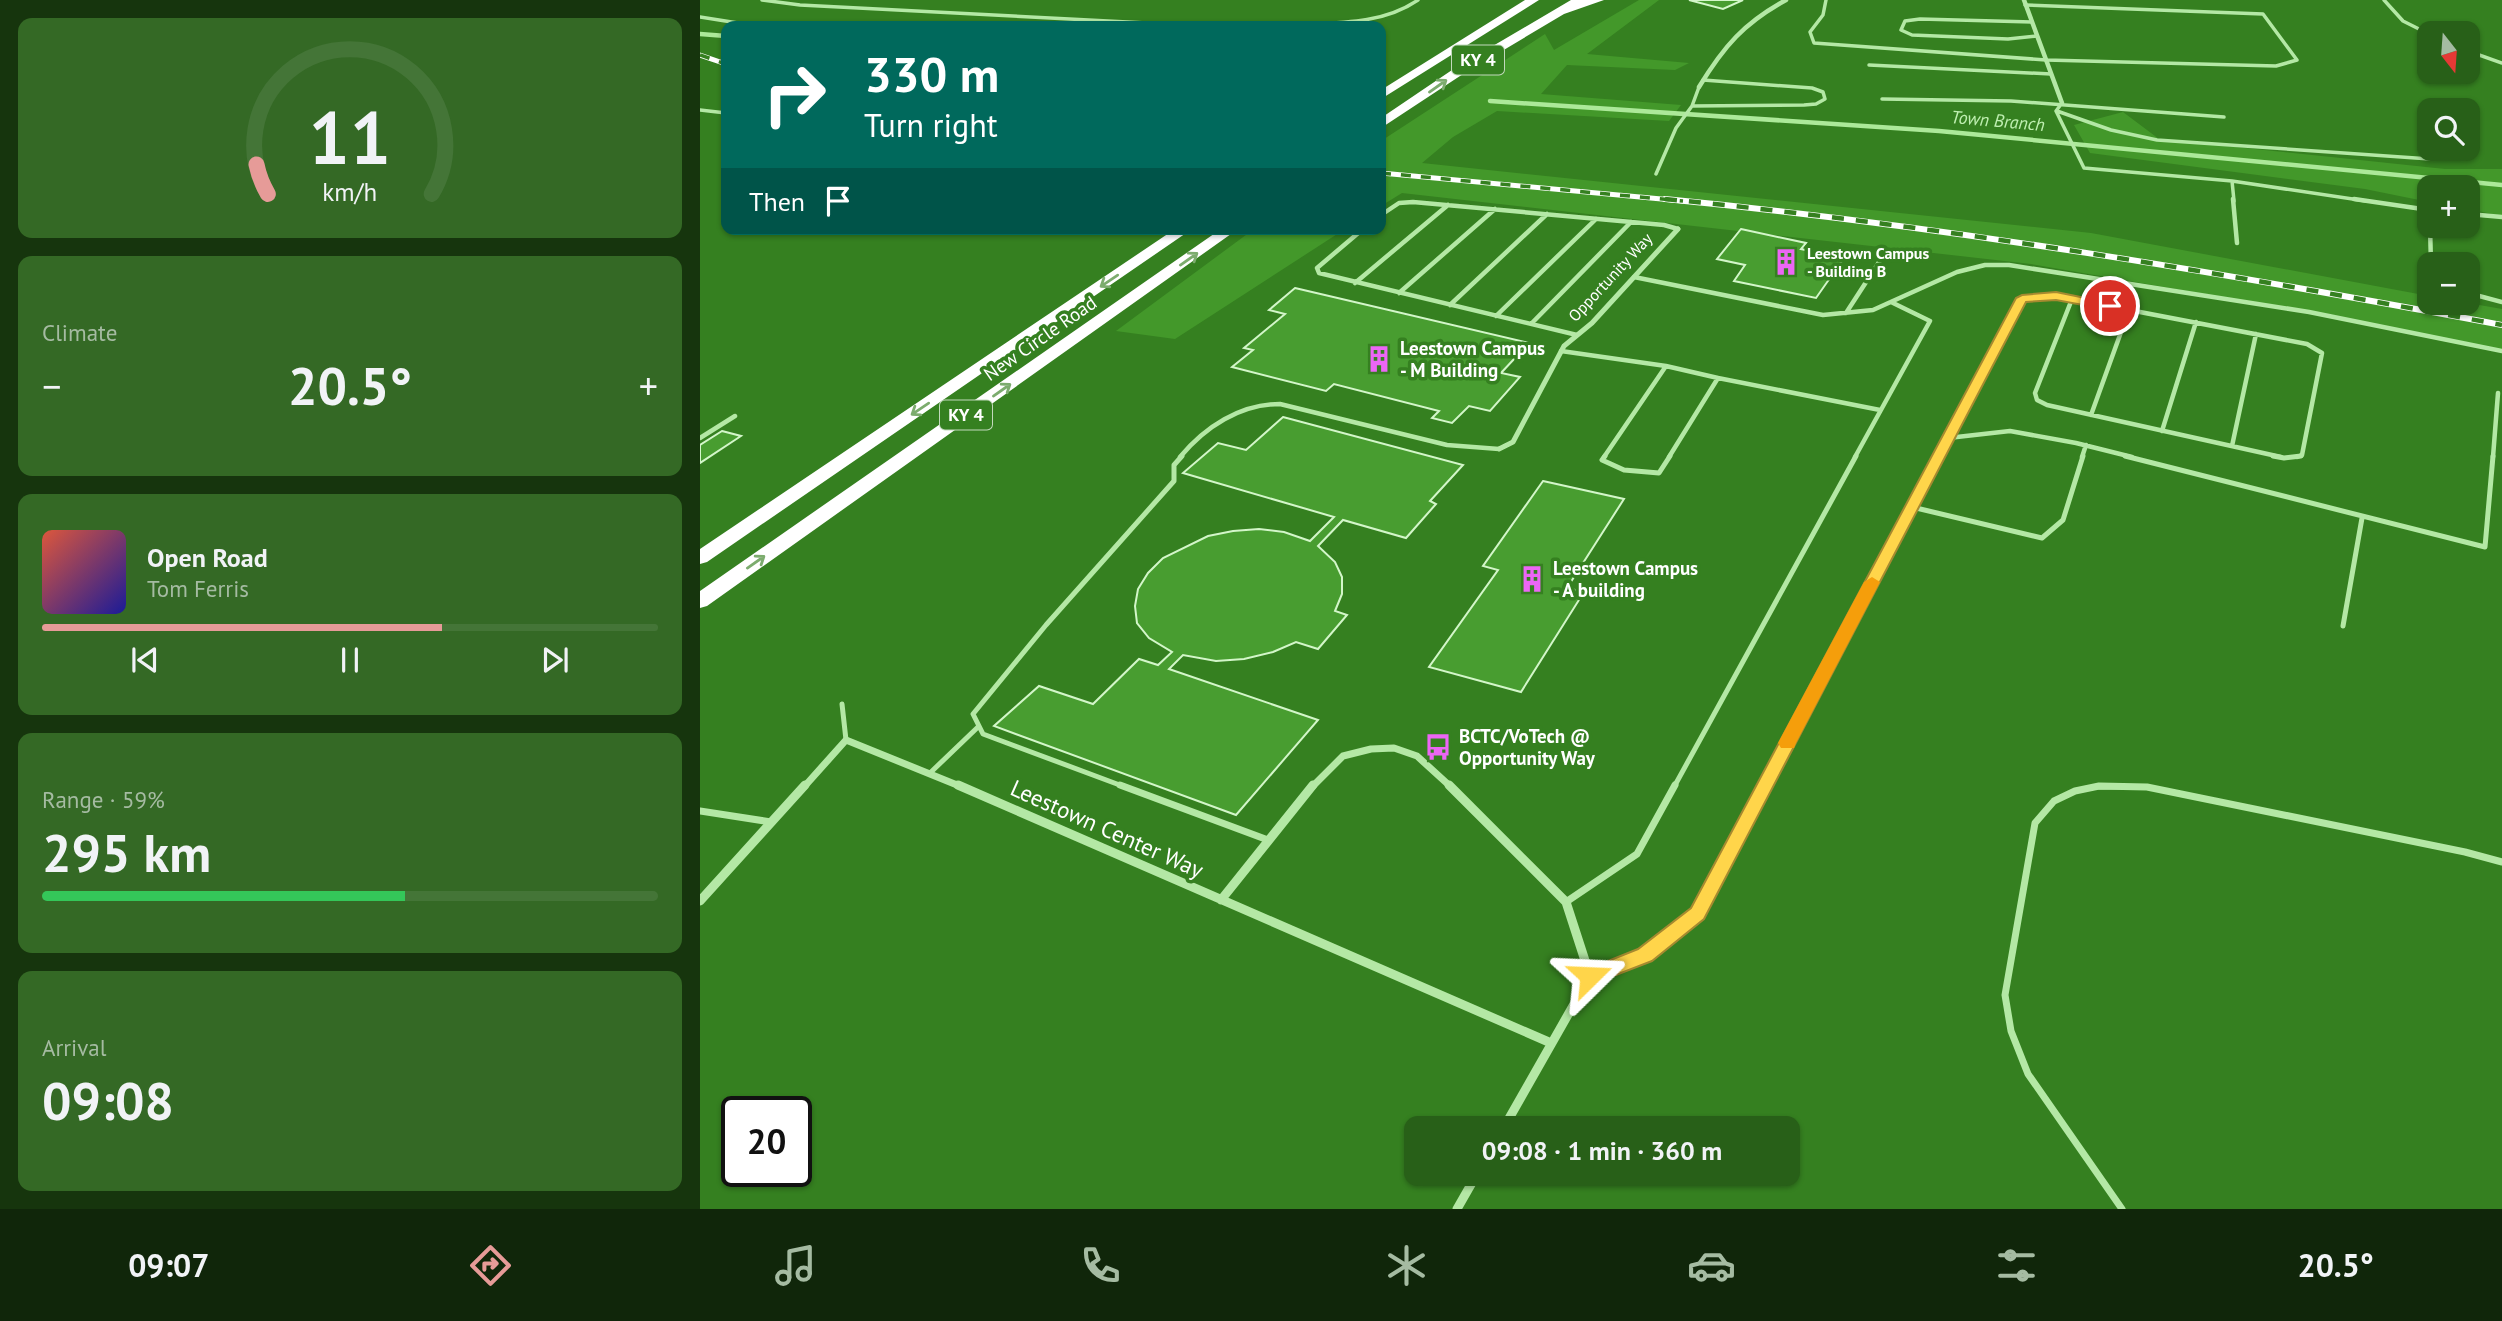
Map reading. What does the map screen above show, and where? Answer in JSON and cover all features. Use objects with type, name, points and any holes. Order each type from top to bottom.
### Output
[{"type":"highway","points":[[1486,27],[1497,10],[1513,0]]},
{"type":"highway","name":"KY 4","points":[[1386,92],[1533,0]]},
{"type":"highway","name":"KY 4","points":[[1386,121],[1544,18],[1579,0]]},
{"type":"highway","points":[[1544,18],[1598,0]]},
{"type":"highway","name":"New Circle Road","points":[[700,558],[1176,235]]},
{"type":"highway","name":"New Circle Road","points":[[700,601],[1222,235]]},
{"type":"street","points":[[1699,87],[1738,29],[1760,13],[1786,0]]},
{"type":"street","points":[[2025,2],[2062,103]]},
{"type":"street","name":"Opportunity Way","points":[[1499,449],[1513,442],[1561,351],[1592,323],[1678,229]]},
{"type":"street","points":[[700,901],[846,740]]},
{"type":"street","name":"Leestown Center Way","points":[[846,740],[930,773],[1551,1043]]},
{"type":"street","points":[[1221,900],[1314,784],[1343,755],[1371,749],[1394,748],[1417,755],[1476,810],[1566,902],[1590,976],[1510,1116]]},
{"type":"street","points":[[1457,1209],[1470,1186]]},
{"type":"lane","points":[[762,0],[800,5],[1109,21]]},
{"type":"lane","points":[[1331,21],[1397,13],[1418,0]]},
{"type":"lane","points":[[1826,0],[1823,15],[1810,33],[1814,43],[2046,60],[2276,65],[2297,60],[2263,14],[2025,2]]},
{"type":"lane","points":[[2384,0],[2403,21],[2417,28]]},
{"type":"lane","points":[[700,17],[725,21]]},
{"type":"lane","points":[[2032,22],[1920,19],[1905,21],[1901,30],[1912,35],[2008,39],[2037,36]]},
{"type":"lane","points":[[2480,55],[2502,63]]},
{"type":"lane","points":[[1868,65],[2051,74]]},
{"type":"lane","points":[[1692,106],[1804,105],[1816,104],[1825,99],[1824,92],[1812,88],[1703,80]]},
{"type":"lane","points":[[1656,174],[1676,128],[1692,106],[1699,87]]},
{"type":"lane","points":[[1882,99],[1932,98],[2062,103],[2224,117]]},
{"type":"lane","points":[[2056,111],[2062,103]]},
{"type":"lane","points":[[700,110],[721,112]]},
{"type":"lane","points":[[2056,111],[2084,168],[2232,181],[2417,208]]},
{"type":"lane","points":[[2056,111],[2112,130],[2157,140],[2417,158]]},
{"type":"lane","points":[[2232,181],[2238,243]]},
{"type":"lane","points":[[1386,211],[1399,202],[1631,222],[1678,229]]},
{"type":"lane","points":[[1355,283],[1448,205]]},
{"type":"lane","points":[[1399,293],[1495,209]]},
{"type":"lane","points":[[1450,305],[1547,214]]},
{"type":"lane","points":[[2480,215],[2502,217]]},
{"type":"lane","points":[[1496,316],[1595,219]]},
{"type":"lane","points":[[1531,324],[1631,222]]},
{"type":"lane","points":[[1356,235],[1317,268],[1319,273],[1577,335]]},
{"type":"lane","points":[[1846,313],[1884,256]]},
{"type":"lane","points":[[1634,277],[1823,315],[1873,310],[1957,272],[1985,265],[2009,265],[2309,312],[2502,351]]},
{"type":"lane","points":[[1590,976],[1645,955],[1698,914],[2022,298],[2036,295],[2072,299],[2307,344],[2322,353],[2302,454],[2297,458],[2284,458],[2047,405],[2037,400],[2035,393],[2072,299]]},
{"type":"lane","points":[[2480,296],[2502,302]]},
{"type":"lane","points":[[1566,902],[1637,854],[1930,321],[1891,302]]},
{"type":"lane","points":[[2091,415],[2129,310]]},
{"type":"lane","points":[[2162,431],[2196,322]]},
{"type":"lane","points":[[2232,446],[2256,334]]},
{"type":"lane","points":[[1561,351],[1666,365],[1880,410]]},
{"type":"lane","points":[[1666,365],[1602,460],[1624,470],[1659,473],[1718,378]]},
{"type":"lane","points":[[1948,438],[2010,431],[2086,445],[2362,518],[2485,547],[2498,393]]},
{"type":"lane","points":[[1268,840],[983,734],[973,714],[1046,625],[1174,481],[1174,465],[1192,443],[1235,412],[1263,404],[1280,404],[1447,445],[1499,449]]},
{"type":"lane","points":[[700,438],[735,416]]},
{"type":"lane","points":[[1912,507],[2042,538],[2063,520],[2086,445]]},
{"type":"lane","points":[[2343,626],[2362,518]]},
{"type":"lane","points":[[842,704],[846,740]]},
{"type":"lane","points":[[930,773],[978,727]]},
{"type":"lane","points":[[2122,1209],[2028,1074],[2011,1031],[2005,995],[2035,822],[2054,801],[2079,790],[2102,785],[2147,787],[2465,852],[2502,862]]},
{"type":"lane","points":[[700,811],[771,822]]},
{"type":"green space","points":[[1639,0],[1659,0],[1587,54],[1689,63],[1675,70],[1567,65],[1541,94],[1681,105],[1669,121],[1497,111],[1453,137],[1422,163],[2091,233],[2417,294],[2417,315],[2480,315],[2480,305],[2502,309],[2502,352],[2309,312],[2031,264],[1402,193],[1386,203],[1386,138],[1545,34],[1554,50]]},
{"type":"green space","points":[[2123,112],[2159,139],[2445,169],[2502,169],[2502,216],[2480,211],[2480,175],[2417,175],[2417,200],[2365,189],[2090,153],[2074,125]]},
{"type":"green space","points":[[1246,235],[1336,235],[1175,339],[1116,331]]},
{"type":"building","points":[[1689,0],[1743,0],[1723,9]]},
{"type":"building","name":"Leestown Campus - Building B","points":[[1741,229],[1806,243],[1801,249],[1844,258],[1816,298],[1734,281],[1745,265],[1717,259]]},
{"type":"building","name":"Leestown Campus - M Building","points":[[1295,288],[1529,343],[1501,373],[1520,377],[1490,411],[1469,406],[1452,423],[1432,418],[1439,411],[1334,384],[1326,391],[1232,367],[1253,350],[1244,348],[1285,314],[1269,310]]},
{"type":"building","points":[[1283,417],[1463,465],[1430,501],[1436,504],[1406,538],[1343,520],[1318,546],[1335,562],[1342,577],[1342,594],[1335,611],[1347,615],[1318,649],[1296,642],[1273,652],[1244,659],[1216,661],[1183,655],[1169,669],[1318,720],[1236,815],[994,726],[1039,686],[1093,704],[1139,659],[1158,665],[1172,652],[1149,638],[1137,623],[1135,606],[1138,589],[1148,573],[1163,558],[1208,536],[1233,531],[1259,529],[1284,532],[1310,541],[1334,517],[1183,473],[1218,443],[1246,450]]},
{"type":"building","points":[[722,431],[741,436],[700,463],[700,445]]},
{"type":"building","name":"Leestown Campus - A building","points":[[1543,481],[1624,499],[1567,588],[1584,592],[1521,692],[1429,667],[1498,570],[1483,566]]},
{"type":"waterway","name":"Town Branch","points":[[700,34],[721,36]]},
{"type":"waterway","name":"Town Branch","points":[[1490,101],[1939,131],[2502,185]]},
{"type":"railway","points":[[700,55],[721,62]]},
{"type":"railway","points":[[1386,173],[1683,201]]},
{"type":"railway","points":[[1665,199],[1980,237],[2293,287],[2502,325]]},
{"type":"slow traffic","points":[[1787,743],[1872,582]]},
{"type":"place","name":"Leestown Campus - Building B","points":[[1786,262]]},
{"type":"place","name":"Leestown Campus - M Building","points":[[1379,359]]},
{"type":"place","name":"Leestown Campus - A building","points":[[1532,579]]},
{"type":"place","name":"BCTC/VoTech @ Opportunity Way","points":[[1438,747]]},
{"type":"route","points":[[1590,976],[1645,955],[1698,914],[2022,298],[2036,295],[2056,296],[2110,306]]}]
